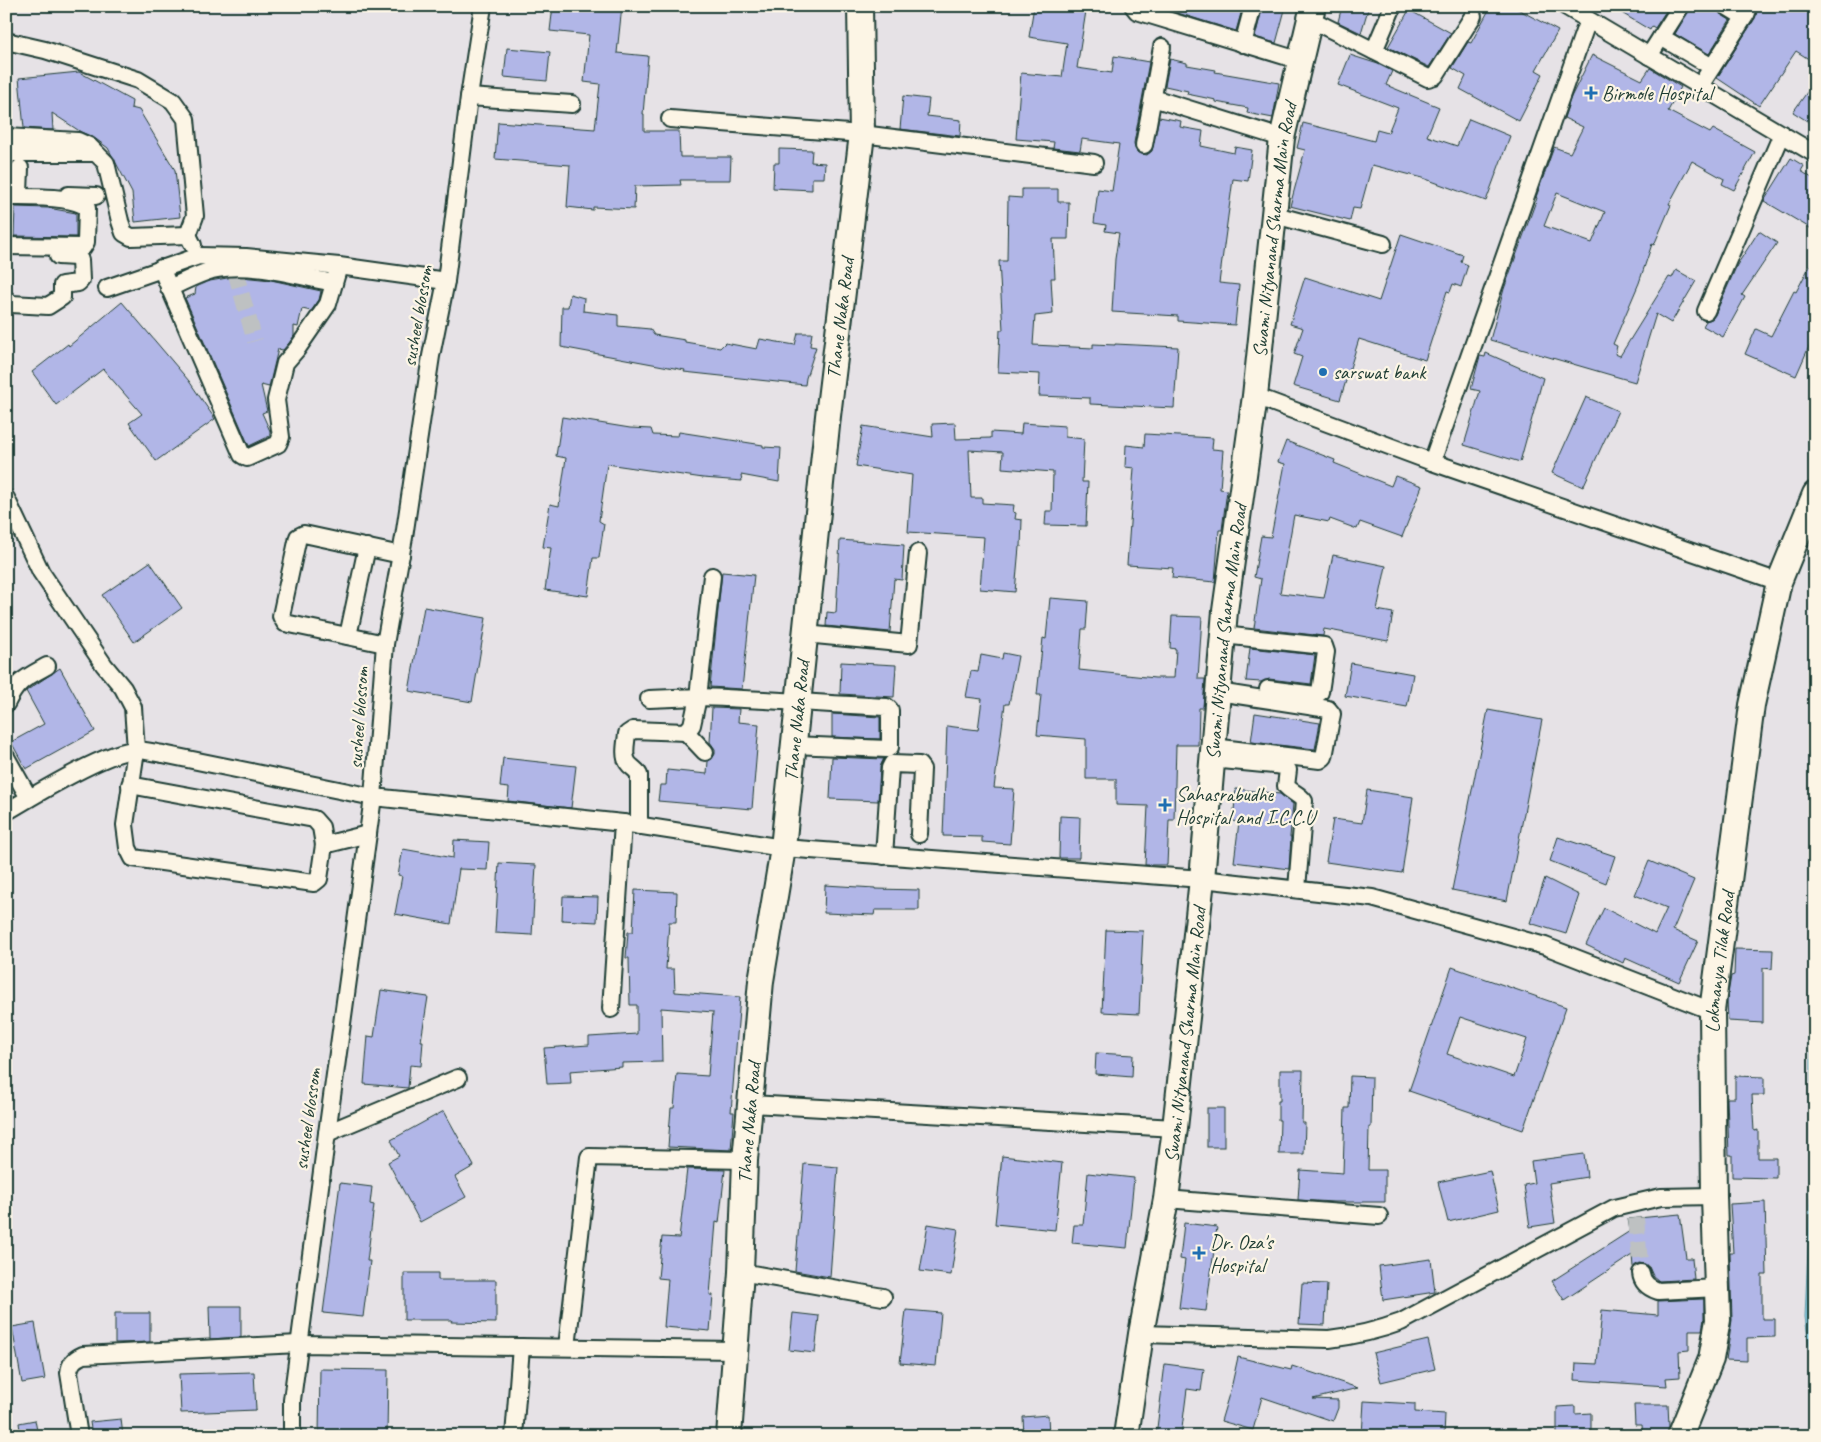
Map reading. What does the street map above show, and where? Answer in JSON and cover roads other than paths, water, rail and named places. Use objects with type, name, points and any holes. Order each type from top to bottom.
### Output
[{"type":"street","name":"susheel blossom","points":[[292,1436],[292,1400],[299,1344],[374,797],[385,644],[401,555],[431,356],[446,281],[469,97],[483,6]]},
{"type":"street","name":"Thane Naka Road","points":[[729,1436],[741,1272],[745,1160],[762,981],[783,848],[828,416],[862,134],[860,6]]},
{"type":"street","points":[[1133,6],[1137,11],[1301,61]]},
{"type":"street","points":[[1243,44],[1253,6]]},
{"type":"street","points":[[1374,51],[1393,6]]},
{"type":"street","points":[[1565,6],[1815,154]]},
{"type":"street","points":[[1649,56],[1681,6]]},
{"type":"street","points":[[1700,86],[1745,15],[1726,6]]},
{"type":"street","points":[[1312,13],[1374,51],[1428,78],[1435,76],[1473,16]]},
{"type":"street","name":"Swami Nityanand Sharma Main Road","points":[[1126,1436],[1141,1334],[1166,1200],[1175,1128],[1202,879],[1223,636],[1255,396],[1282,138],[1312,13]]},
{"type":"street","points":[[1432,462],[1588,20]]},
{"type":"street","points":[[1661,37],[1712,67]]},
{"type":"street","points":[[6,41],[44,50],[138,80],[173,102],[186,119],[195,216],[188,236],[199,256]]},
{"type":"street","points":[[1144,145],[1162,47]]},
{"type":"street","points":[[469,97],[572,104]]},
{"type":"street","points":[[1154,98],[1282,138]]},
{"type":"street","points":[[670,119],[862,134],[1094,163]]},
{"type":"street","points":[[1706,310],[1782,134]]},
{"type":"street","points":[[6,138],[78,141],[89,146],[106,163],[124,233],[132,237],[188,236]]},
{"type":"street","points":[[6,153],[96,153]]},
{"type":"street","points":[[11,194],[20,168]]},
{"type":"street","points":[[11,194],[96,196]]},
{"type":"street","points":[[6,246],[83,247],[86,242],[87,208],[82,204],[57,198],[11,194]]},
{"type":"street","points":[[1275,215],[1383,244]]},
{"type":"street","points":[[6,254],[76,257],[80,260],[81,280],[78,283],[62,285],[62,297],[48,306],[11,304],[6,299]]},
{"type":"street","points":[[107,288],[199,256],[246,257],[339,266],[446,281]]},
{"type":"street","points":[[160,268],[242,454],[247,458],[278,444],[281,437],[276,400],[285,363],[328,304],[339,266]]},
{"type":"street","points":[[169,288],[212,270],[251,268],[334,283]]},
{"type":"street","points":[[1255,396],[1432,462],[1779,582]]},
{"type":"street","name":"Lokmanya Tilak Road","points":[[1680,1436],[1711,1359],[1718,1320],[1714,1196],[1712,1011],[1752,705],[1779,582],[1815,494]]},
{"type":"street","points":[[6,498],[41,572],[104,665],[123,688],[133,708],[136,750],[130,785],[124,825],[128,848],[133,858],[314,883],[319,879],[324,845],[320,827],[314,819],[130,785]]},
{"type":"street","points":[[385,644],[285,623],[281,616],[298,538],[304,534],[401,555]]},
{"type":"street","points":[[348,636],[367,548]]},
{"type":"street","points":[[805,634],[909,644],[918,553]]},
{"type":"street","points":[[686,732],[692,725],[698,697],[712,576]]},
{"type":"street","points":[[1218,687],[1316,695],[1320,692],[1326,652],[1324,646],[1223,636]]},
{"type":"street","points":[[6,704],[17,685],[23,679],[46,666]]},
{"type":"street","points":[[1213,753],[1320,760],[1324,757],[1332,714],[1328,709],[1218,687]]},
{"type":"street","points":[[649,699],[698,697],[759,699],[798,703],[887,707],[890,710],[890,747],[887,749],[793,745]]},
{"type":"street","points":[[639,826],[639,775],[636,768],[628,764],[625,757],[627,734],[632,730],[686,732],[705,752]]},
{"type":"street","points":[[6,812],[95,764],[120,753],[136,750],[374,797],[623,823],[783,848],[1202,879],[1372,898],[1545,946],[1712,1011]]},
{"type":"street","points":[[1213,753],[1284,766],[1288,770],[1286,786],[1289,790],[1299,794],[1304,801],[1297,889]]},
{"type":"street","points":[[6,757],[29,798]]},
{"type":"street","points":[[884,856],[890,768],[892,764],[919,765],[922,769],[919,834]]},
{"type":"street","points":[[611,1009],[623,823]]},
{"type":"street","points":[[324,845],[368,834]]},
{"type":"street","points":[[327,1133],[458,1078]]},
{"type":"street","points":[[750,1104],[1175,1128]]},
{"type":"street","points":[[567,1347],[589,1157],[745,1160]]},
{"type":"street","points":[[1141,1334],[1329,1339],[1376,1331],[1401,1322],[1614,1208],[1635,1211],[1661,1197],[1714,1196]]},
{"type":"street","points":[[1166,1200],[1379,1216]]},
{"type":"street","points":[[741,1272],[883,1297]]},
{"type":"street","points":[[1641,1273],[1642,1280],[1650,1289],[1658,1292],[1718,1288]]},
{"type":"street","points":[[79,1436],[69,1373],[70,1365],[75,1359],[83,1355],[299,1344],[735,1350]]},
{"type":"street","points":[[514,1436],[521,1346]]},
{"type":"water","points":[[1815,1038],[1815,1386],[1805,1317],[1811,1179],[1811,1044]]},
{"type":"tunnel","points":[[235,271],[255,341]]},
{"type":"tunnel","points":[[1636,1218],[1641,1273]]},
{"type":"place","name":"Birmole Hospital","points":[[1591,93]]},
{"type":"place","name":"sarswat bank","points":[[1323,372]]},
{"type":"place","name":"Sahasrabudhe Hospital and I.C.C.U","points":[[1165,805]]},
{"type":"place","name":"Dr. Oza's Hospital","points":[[1199,1253]]}]
